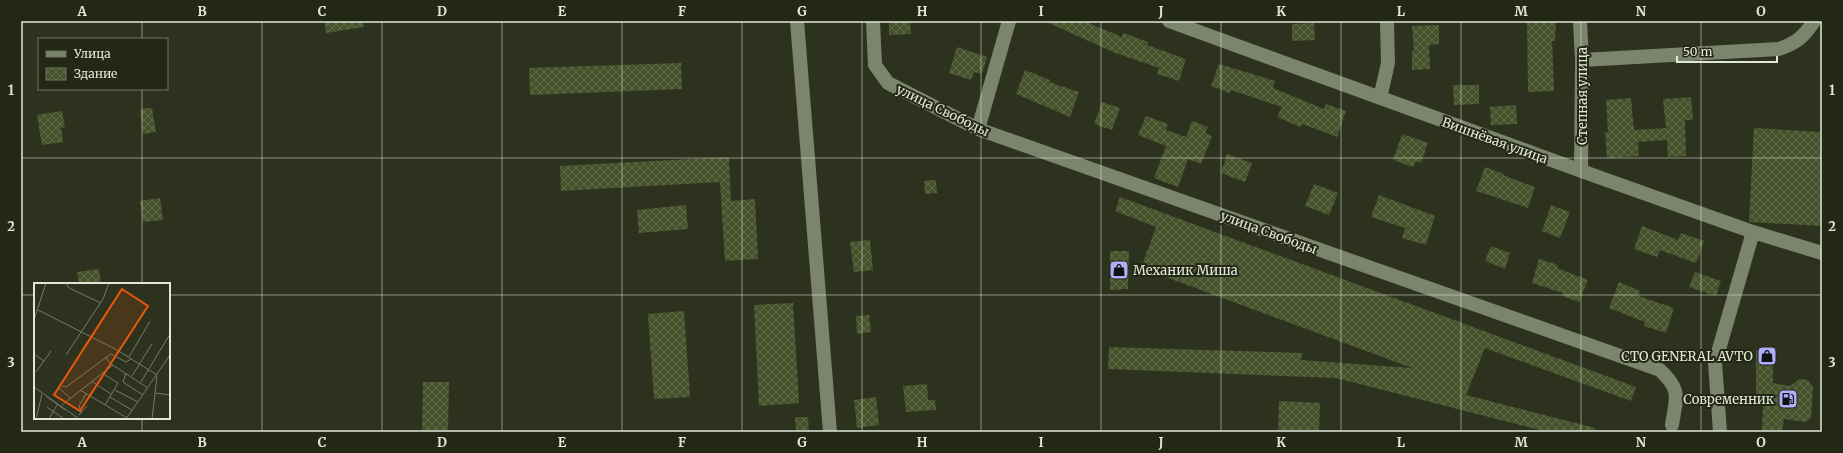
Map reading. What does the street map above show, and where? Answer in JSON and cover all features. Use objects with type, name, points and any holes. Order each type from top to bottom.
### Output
[{"type":"street","points":[[797,21],[830,432]]},
{"type":"street","name":"улица Свободы","points":[[873,21],[875,65],[888,83],[978,129],[1660,370],[1672,382],[1676,393],[1672,425]]},
{"type":"street","points":[[978,129],[1009,21]]},
{"type":"street","name":"Вишнёвая улица","points":[[1169,21],[1198,26],[1380,98],[1753,232],[1822,253]]},
{"type":"street","points":[[1380,98],[1388,63],[1387,21]]},
{"type":"street","name":"Степная улица","points":[[1580,21],[1582,60],[1581,171]]},
{"type":"street","points":[[1582,60],[1778,49],[1795,43],[1808,31],[1814,21]]},
{"type":"street","points":[[1720,432],[1715,363],[1753,232]]},
{"type":"building","points":[[324,21],[363,21],[364,27],[326,33]]},
{"type":"building","points":[[889,21],[910,21],[911,34],[889,35]]},
{"type":"building","points":[[1044,21],[1084,21],[1122,37],[1123,33],[1148,42],[1147,45],[1186,59],[1179,81],[1157,74],[1159,68],[1113,52]]},
{"type":"building","points":[[1527,21],[1556,21],[1555,41],[1552,41],[1554,91],[1528,92]]},
{"type":"building","points":[[1314,23],[1315,40],[1292,41],[1292,24]]},
{"type":"building","points":[[1439,25],[1439,44],[1429,45],[1430,69],[1412,70],[1412,51],[1414,51],[1412,26]]},
{"type":"building","points":[[957,47],[987,57],[982,74],[974,72],[971,80],[949,73]]},
{"type":"building","points":[[681,63],[682,89],[530,95],[529,68]]},
{"type":"building","points":[[1219,64],[1275,81],[1273,88],[1324,109],[1326,104],[1346,111],[1337,137],[1302,124],[1300,127],[1277,117],[1282,107],[1231,90],[1230,93],[1211,86]]},
{"type":"building","points":[[1025,70],[1050,80],[1049,82],[1079,92],[1070,117],[1016,94]]},
{"type":"building","points":[[1453,85],[1479,85],[1479,104],[1454,105]]},
{"type":"building","points":[[1691,97],[1693,120],[1685,120],[1686,156],[1668,157],[1667,140],[1638,142],[1639,156],[1607,158],[1605,132],[1608,132],[1606,100],[1631,98],[1634,130],[1666,128],[1663,99]]},
{"type":"building","points":[[1102,102],[1120,108],[1112,130],[1094,124]]},
{"type":"building","points":[[1516,105],[1517,124],[1491,125],[1490,107]]},
{"type":"building","points":[[152,108],[156,132],[143,134],[140,109]]},
{"type":"building","points":[[62,111],[65,127],[61,128],[63,142],[42,145],[37,115]]},
{"type":"building","points":[[1146,116],[1168,124],[1166,130],[1186,137],[1192,121],[1208,127],[1205,133],[1212,136],[1201,164],[1188,159],[1178,187],[1154,178],[1166,146],[1138,135]]},
{"type":"building","points":[[1754,128],[1822,132],[1822,226],[1749,222]]},
{"type":"building","points":[[1402,134],[1428,143],[1421,163],[1416,161],[1413,167],[1393,160]]},
{"type":"building","points":[[1227,154],[1252,163],[1245,182],[1221,173]]},
{"type":"building","points":[[729,157],[731,201],[755,199],[758,259],[725,261],[720,182],[561,191],[560,166]]},
{"type":"building","points":[[1485,167],[1535,187],[1528,208],[1476,191]]},
{"type":"building","points":[[936,180],[937,193],[925,194],[924,181]]},
{"type":"building","points":[[1314,184],[1338,193],[1329,215],[1305,206]]},
{"type":"building","points":[[1379,195],[1435,216],[1426,245],[1402,238],[1405,228],[1371,217]]},
{"type":"building","points":[[1120,197],[1636,387],[1631,401],[1485,348],[1466,395],[1595,428],[1594,432],[1548,432],[1336,378],[1108,369],[1109,347],[1302,353],[1301,360],[1412,368],[1141,268],[1156,227],[1115,211]]},
{"type":"building","points":[[160,198],[163,220],[143,222],[140,201]]},
{"type":"building","points":[[686,205],[688,229],[639,233],[637,210]]},
{"type":"building","points":[[1551,205],[1570,212],[1560,238],[1542,231]]},
{"type":"building","points":[[1642,226],[1678,240],[1681,233],[1704,241],[1696,263],[1660,250],[1657,257],[1634,249]]},
{"type":"building","points":[[870,240],[873,270],[854,272],[850,242]]},
{"type":"building","points":[[1491,246],[1510,253],[1505,269],[1485,261]]},
{"type":"building","name":"Механик Миша","points":[[1110,251],[1129,251],[1128,289],[1110,290]]},
{"type":"building","points":[[1539,259],[1558,265],[1557,268],[1588,280],[1579,302],[1562,296],[1563,293],[1532,283]]},
{"type":"building","points":[[99,269],[101,283],[79,283],[77,272]]},
{"type":"building","points":[[1695,272],[1721,281],[1716,296],[1689,287]]},
{"type":"building","points":[[1619,282],[1640,291],[1638,296],[1674,308],[1666,333],[1644,326],[1645,322],[1609,308]]},
{"type":"building","points":[[793,303],[799,403],[759,406],[754,305]]},
{"type":"building","points":[[684,311],[690,397],[654,399],[648,314]]},
{"type":"building","points":[[869,315],[871,332],[857,334],[856,316]]},
{"type":"building","points":[[1756,350],[1773,350],[1773,383],[1790,386],[1799,379],[1808,380],[1813,387],[1811,418],[1805,422],[1784,419],[1782,432],[1762,432],[1763,402],[1756,401]]},
{"type":"building","points":[[423,382],[449,382],[448,432],[422,432]]},
{"type":"building","points":[[927,384],[928,400],[935,400],[936,410],[906,412],[903,386]]},
{"type":"building","points":[[876,397],[879,425],[857,428],[854,400]]},
{"type":"building","points":[[1279,401],[1320,403],[1319,432],[1278,432]]},
{"type":"building","points":[[795,417],[808,417],[809,432],[796,432]]},
{"type":"place","name":"Механик Миша","points":[[1119,270]]},
{"type":"place","name":"СТО GENERAL AVTO","points":[[1767,356]]},
{"type":"place","name":"Современник","points":[[1788,399]]}]
